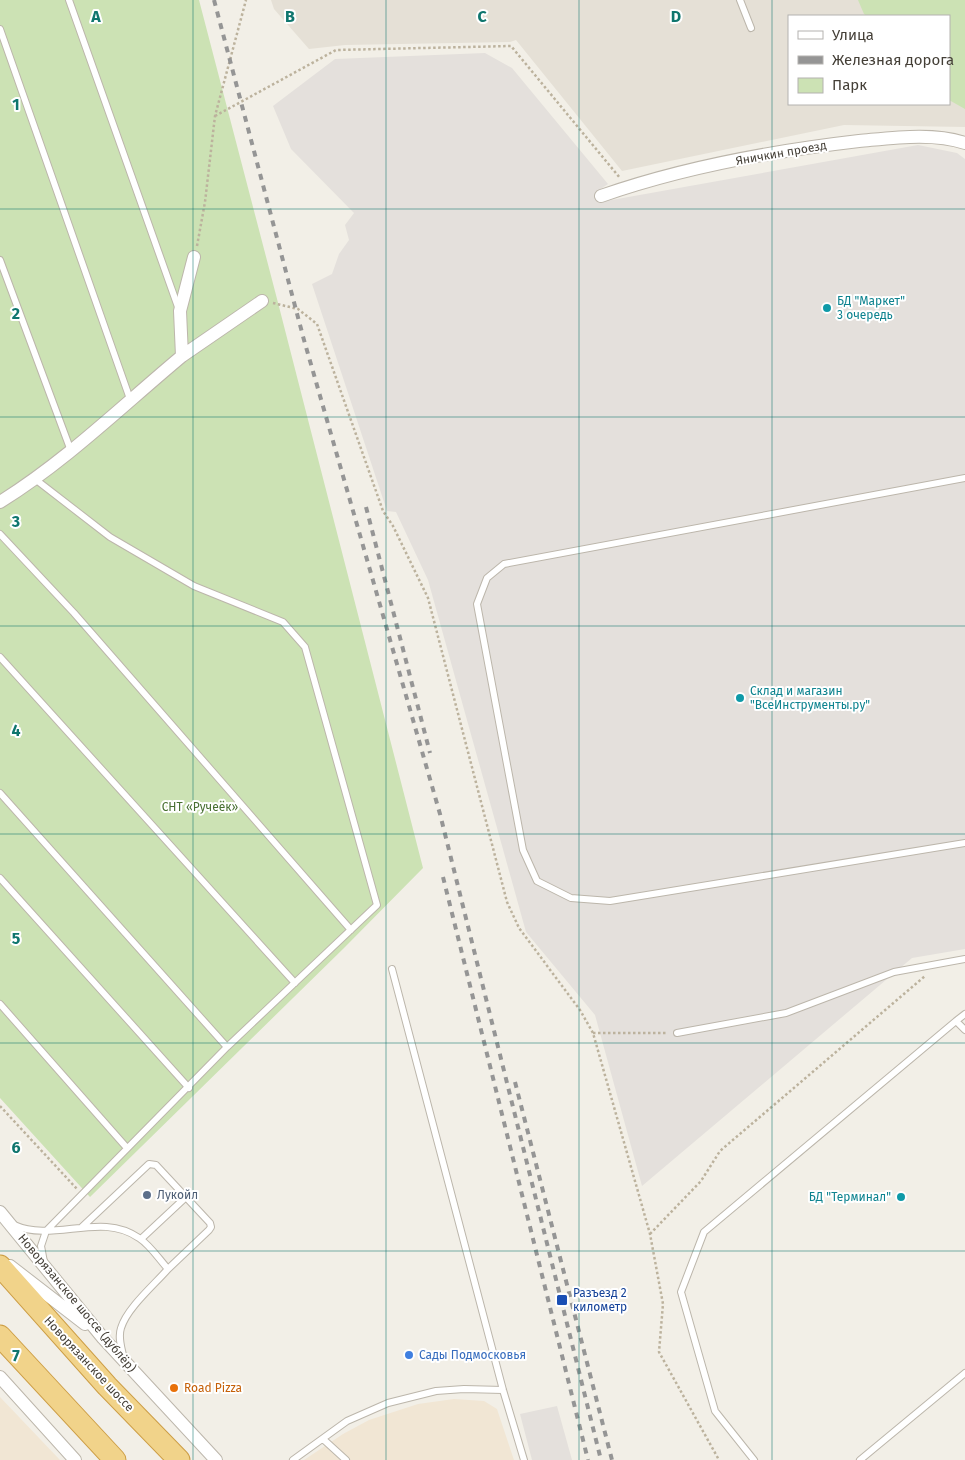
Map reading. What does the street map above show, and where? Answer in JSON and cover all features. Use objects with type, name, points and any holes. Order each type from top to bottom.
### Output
[{"type":"highway","name":"Новорязанское шоссе","points":[[0,1266],[107,1386],[179,1460]]},
{"type":"highway","points":[[0,1336],[115,1460]]},
{"type":"street","name":"Яничкин проезд","points":[[601,196],[681,172],[810,147],[895,138],[951,138],[965,143]]},
{"type":"street","points":[[182,356],[180,311],[194,257]]},
{"type":"street","points":[[0,502],[35,479],[71,451],[182,356],[262,301]]},
{"type":"street","name":"Новорязанское шоссе (дублёр)","points":[[0,1212],[103,1338],[216,1460]]},
{"type":"street","points":[[0,1258],[103,1338]]},
{"type":"street","points":[[0,1377],[75,1460]]},
{"type":"lane","points":[[69,0],[180,311]]},
{"type":"lane","points":[[740,0],[751,28]]},
{"type":"lane","points":[[0,29],[130,399]]},
{"type":"lane","points":[[0,260],[71,451]]},
{"type":"lane","points":[[965,478],[504,564],[487,578],[477,604],[523,850],[537,881],[572,898],[610,901],[965,843]]},
{"type":"lane","points":[[35,479],[110,537],[194,586],[283,622],[305,647],[377,905],[228,1048],[46,1231],[41,1246],[43,1259],[48,1270]]},
{"type":"lane","points":[[0,534],[74,613],[351,930]]},
{"type":"lane","points":[[0,657],[295,983]]},
{"type":"lane","points":[[0,793],[228,1048]]},
{"type":"lane","points":[[0,878],[188,1088]]},
{"type":"lane","points":[[677,1033],[786,1012],[894,972],[965,959]]},
{"type":"lane","points":[[392,969],[503,1390],[524,1460]]},
{"type":"lane","points":[[0,1004],[127,1148]]},
{"type":"lane","points":[[754,1460],[715,1411],[681,1292],[704,1232],[965,1014]]},
{"type":"lane","points":[[956,1021],[965,1030]]},
{"type":"lane","points":[[82,1227],[149,1164],[156,1165],[210,1222],[209,1230],[168,1269],[130,1312],[121,1327],[120,1342],[126,1364]]},
{"type":"lane","points":[[141,1239],[186,1197]]},
{"type":"lane","points":[[10,1223],[24,1229],[46,1231],[82,1227],[116,1228],[129,1232],[141,1239],[168,1269]]},
{"type":"lane","points":[[862,1460],[965,1373]]},
{"type":"lane","points":[[293,1460],[347,1421],[388,1403],[436,1391],[464,1389],[503,1390]]},
{"type":"lane","points":[[323,1438],[346,1460]]},
{"type":"path","points":[[194,257],[205,202],[216,116],[246,0]]},
{"type":"path","points":[[216,116],[336,50],[511,46],[628,187]]},
{"type":"path","points":[[262,301],[298,309],[317,324],[383,511],[393,526],[428,598],[507,902],[519,928],[580,1010],[593,1033],[650,1234],[663,1304],[659,1352],[719,1460]]},
{"type":"path","points":[[650,1234],[701,1181],[720,1151],[940,963]]},
{"type":"path","points":[[593,1033],[677,1033]]},
{"type":"path","points":[[0,1106],[81,1194]]},
{"type":"shaded area","points":[[271,0],[965,0],[965,127],[844,125],[622,171],[516,40],[510,42],[345,45],[309,49],[274,9]]},
{"type":"shaded area","points":[[485,53],[512,68],[608,184],[599,190],[606,201],[918,145],[957,153],[965,159],[965,949],[912,958],[642,1186],[595,1015],[526,932],[428,580],[396,512],[387,511],[312,284],[332,274],[339,254],[349,240],[345,225],[354,213],[291,149],[273,106],[335,59]]},
{"type":"shaded area","points":[[0,1397],[60,1460],[0,1460]]},
{"type":"shaded area","points":[[454,1399],[484,1401],[497,1409],[514,1460],[304,1460],[343,1434],[369,1420],[418,1404]]},
{"type":"shaded area","points":[[557,1406],[572,1460],[532,1460],[520,1414]]},
{"type":"green space","name":"СНТ «Ручеёк»","points":[[0,0],[199,0],[423,868],[90,1197],[0,1098]]},
{"type":"green space","points":[[858,0],[965,0],[965,109],[950,101],[950,15],[864,14]]},
{"type":"railway","points":[[214,0],[304,340],[440,814],[601,1460]]},
{"type":"railway","points":[[366,507],[430,753]]},
{"type":"railway","points":[[443,877],[588,1460]]},
{"type":"railway","points":[[515,1082],[612,1460]]},
{"type":"place","name":"БД \"Маркет\" 3 очередь","points":[[827,308]]},
{"type":"place","name":"Склад и магазин \"ВсеИнструменты.ру\"","points":[[740,698]]},
{"type":"place","name":"Лукойл","points":[[147,1195]]},
{"type":"place","name":"БД \"Терминал\"","points":[[901,1197]]},
{"type":"place","name":"Разъезд 2 километр","points":[[562,1300]]},
{"type":"place","name":"Сады Подмосковья","points":[[409,1355]]},
{"type":"place","name":"Road Pizza","points":[[174,1388]]}]
